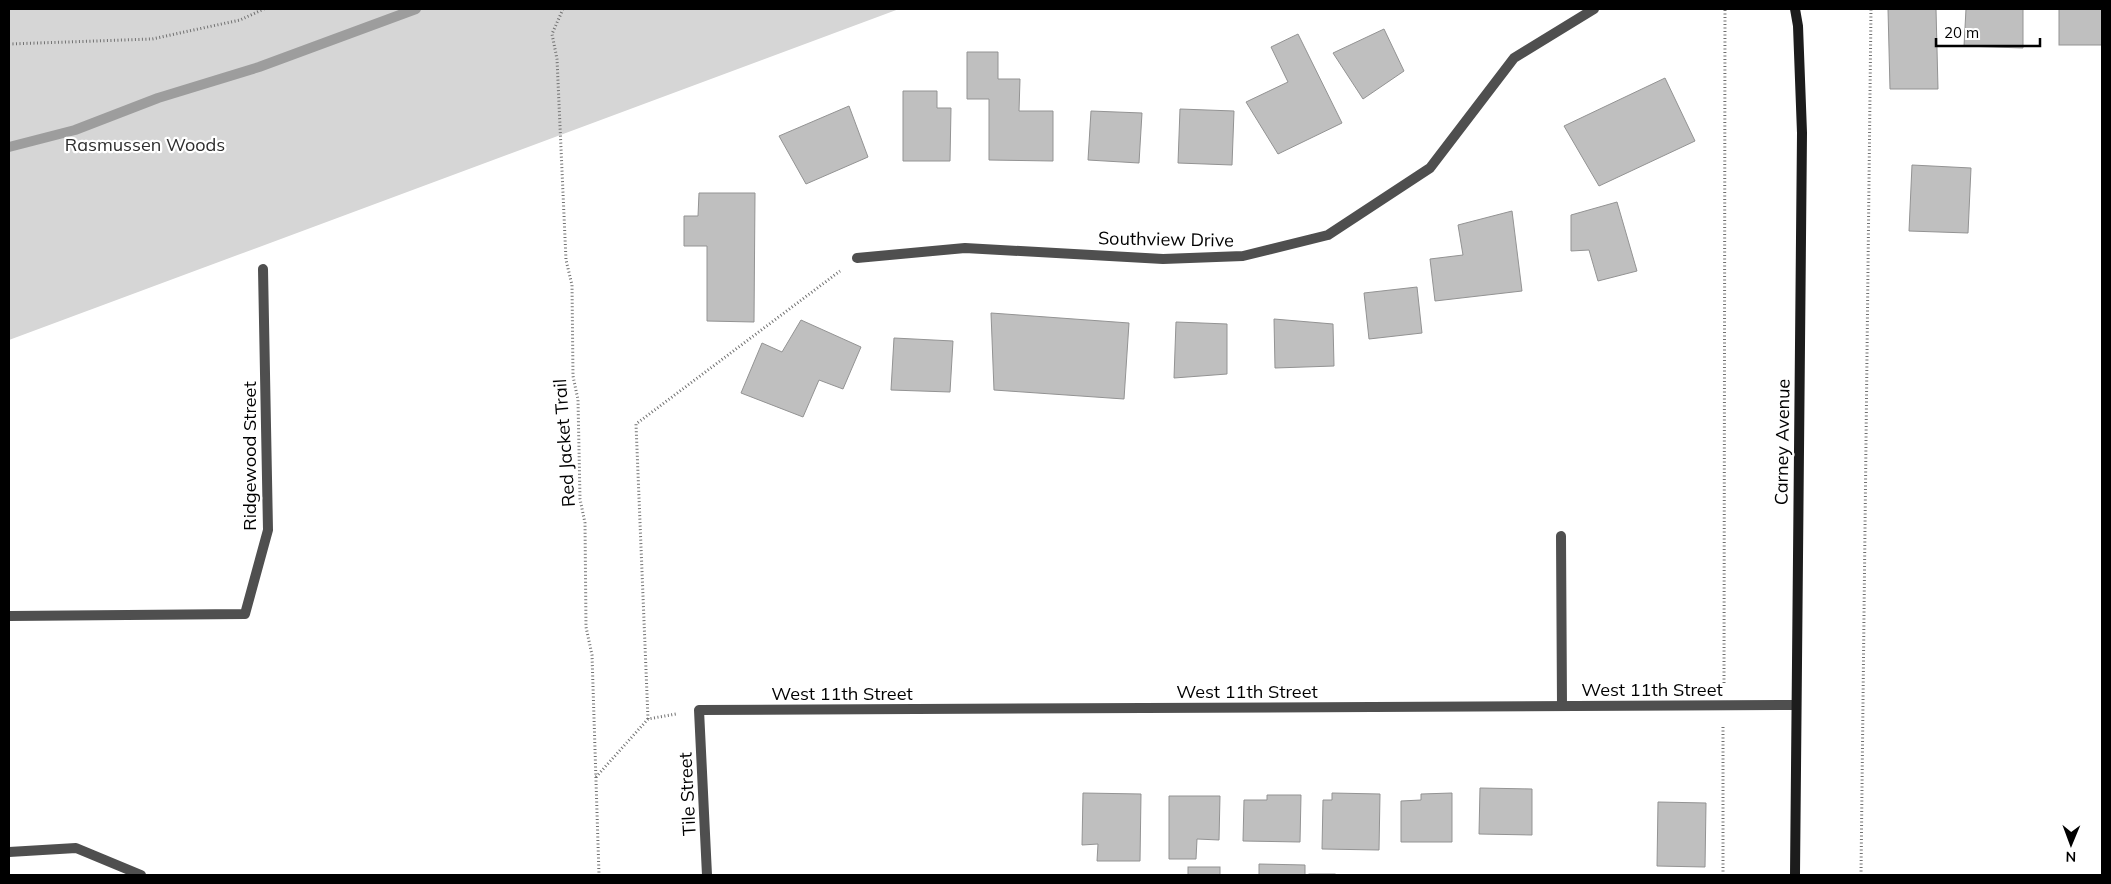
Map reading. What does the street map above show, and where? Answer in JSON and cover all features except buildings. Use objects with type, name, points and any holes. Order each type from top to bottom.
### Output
[{"type":"main road","name":"Carney Avenue","points":[[1795,9],[1798,26],[1802,134],[1795,875]]},
{"type":"street","name":"Southview Drive","points":[[857,258],[965,248],[1163,258],[1243,256],[1328,236],[1430,168],[1514,58],[1594,9]]},
{"type":"street","name":"Ridgewood Street","points":[[9,616],[245,614],[268,530],[263,269]]},
{"type":"street","points":[[1561,536],[1562,706]]},
{"type":"street","name":"West 11th Street","points":[[699,710],[1796,705]]},
{"type":"street","name":"Tile Street","points":[[699,710],[706,875]]},
{"type":"street","points":[[9,852],[76,848],[142,875]]},
{"type":"path","points":[[9,44],[152,40],[240,20],[264,9]]},
{"type":"path","points":[[1723,875],[1725,9]]},
{"type":"path","points":[[1861,875],[1871,9]]},
{"type":"path","name":"Red Jacket Trail","points":[[563,10],[552,34],[557,59],[566,260],[572,285],[572,376],[578,400],[580,499],[585,523],[586,626],[592,655],[599,875]]},
{"type":"path","points":[[648,719],[636,424],[857,258]]},
{"type":"path","points":[[596,777],[648,719],[699,710]]},
{"type":"green space","name":"Rasmussen Woods","points":[[9,9],[899,9],[9,340]]},
{"type":"waterway","points":[[9,147],[75,130],[158,98],[259,67],[416,9]]}]
